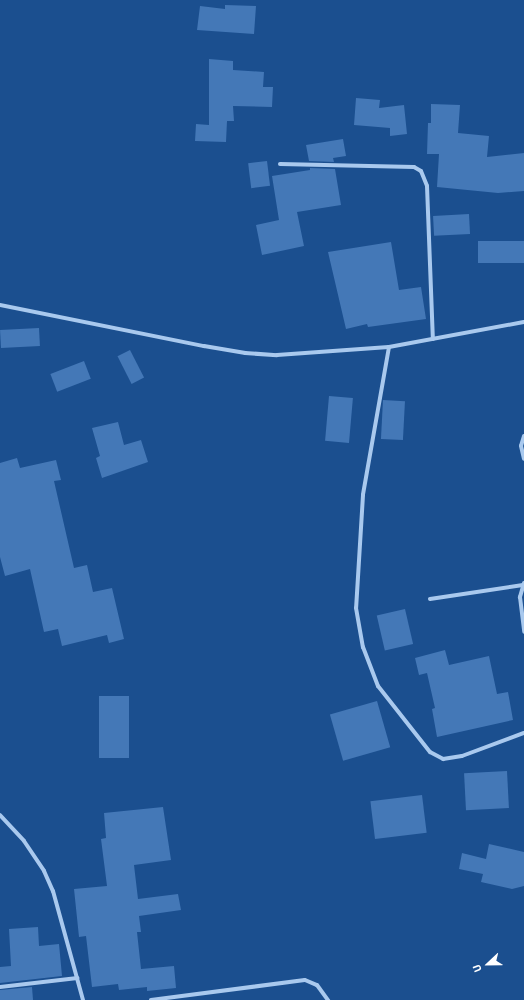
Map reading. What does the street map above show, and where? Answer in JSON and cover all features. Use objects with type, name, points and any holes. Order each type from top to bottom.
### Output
[{"type":"street","points":[[280,164],[414,167],[421,171],[427,186],[433,339]]},
{"type":"street","points":[[0,305],[245,353],[277,355],[389,347],[524,322]]},
{"type":"street","points":[[389,347],[363,495],[356,608],[363,647],[378,686],[430,752],[443,759],[462,756],[524,733]]},
{"type":"street","points":[[524,436],[521,446],[524,458]]},
{"type":"street","points":[[430,599],[524,584],[520,597],[524,632]]},
{"type":"street","points":[[0,815],[24,841],[44,870],[53,891],[83,1000]]},
{"type":"street","points":[[0,987],[77,978]]},
{"type":"street","points":[[151,1000],[305,980],[317,985],[328,1000]]},
{"type":"building","points":[[225,5],[256,6],[254,34],[197,30],[200,6],[225,9]]},
{"type":"building","points":[[209,59],[233,61],[233,70],[264,72],[263,87],[273,87],[272,107],[233,106],[234,121],[227,121],[226,142],[195,141],[196,124],[209,125]]},
{"type":"building","points":[[356,98],[380,100],[379,108],[404,105],[407,134],[390,136],[390,128],[354,125]]},
{"type":"building","points":[[431,104],[460,105],[458,133],[489,136],[487,157],[524,153],[524,191],[498,193],[437,187],[439,154],[427,154],[428,123],[431,123]]},
{"type":"building","points":[[343,139],[346,156],[333,158],[334,162],[309,161],[306,145]]},
{"type":"building","points":[[267,161],[270,186],[251,188],[248,163]]},
{"type":"building","points":[[310,168],[335,169],[341,205],[297,212],[304,246],[262,255],[256,225],[279,220],[272,176],[310,170]]},
{"type":"building","points":[[469,214],[470,234],[434,236],[433,216]]},
{"type":"building","points":[[478,241],[524,241],[524,263],[478,263]]},
{"type":"building","points":[[391,242],[399,290],[421,287],[426,319],[368,327],[367,324],[346,329],[328,252]]},
{"type":"building","points":[[39,328],[40,346],[1,348],[0,330]]},
{"type":"building","points":[[130,350],[144,378],[132,384],[118,356]]},
{"type":"building","points":[[84,361],[91,379],[57,392],[50,374]]},
{"type":"building","points":[[329,396],[353,398],[349,443],[325,441]]},
{"type":"building","points":[[383,400],[405,401],[403,440],[381,439]]},
{"type":"building","points":[[118,422],[124,445],[141,440],[148,462],[102,478],[96,458],[100,456],[92,428]]},
{"type":"building","points":[[17,458],[20,468],[56,460],[61,480],[54,481],[74,568],[87,565],[93,592],[112,588],[124,639],[109,643],[107,635],[62,646],[58,629],[44,632],[30,569],[5,576],[0,557],[0,463]]},
{"type":"building","points":[[405,609],[413,644],[385,651],[377,616]]},
{"type":"building","points":[[445,650],[449,665],[489,656],[497,694],[508,692],[513,720],[437,737],[432,709],[435,708],[427,673],[419,675],[415,658]]},
{"type":"building","points":[[99,696],[129,696],[129,758],[99,758]]},
{"type":"building","points":[[377,701],[390,747],[343,761],[330,715]]},
{"type":"building","points":[[507,771],[509,808],[466,810],[464,773]]},
{"type":"building","points":[[422,795],[427,833],[375,839],[370,801]]},
{"type":"building","points":[[163,807],[171,860],[134,865],[138,899],[178,894],[181,910],[139,916],[141,932],[137,932],[141,969],[174,966],[176,988],[147,991],[147,987],[119,990],[118,984],[92,987],[86,936],[79,937],[74,889],[107,886],[101,839],[106,838],[104,813]]},
{"type":"building","points":[[489,844],[524,852],[524,886],[512,889],[481,882],[483,874],[459,869],[462,853],[486,859]]},
{"type":"building","points":[[38,927],[39,946],[59,944],[62,976],[0,983],[0,967],[11,966],[9,929]]},
{"type":"building","points":[[32,987],[33,1000],[0,1000],[0,990]]}]
